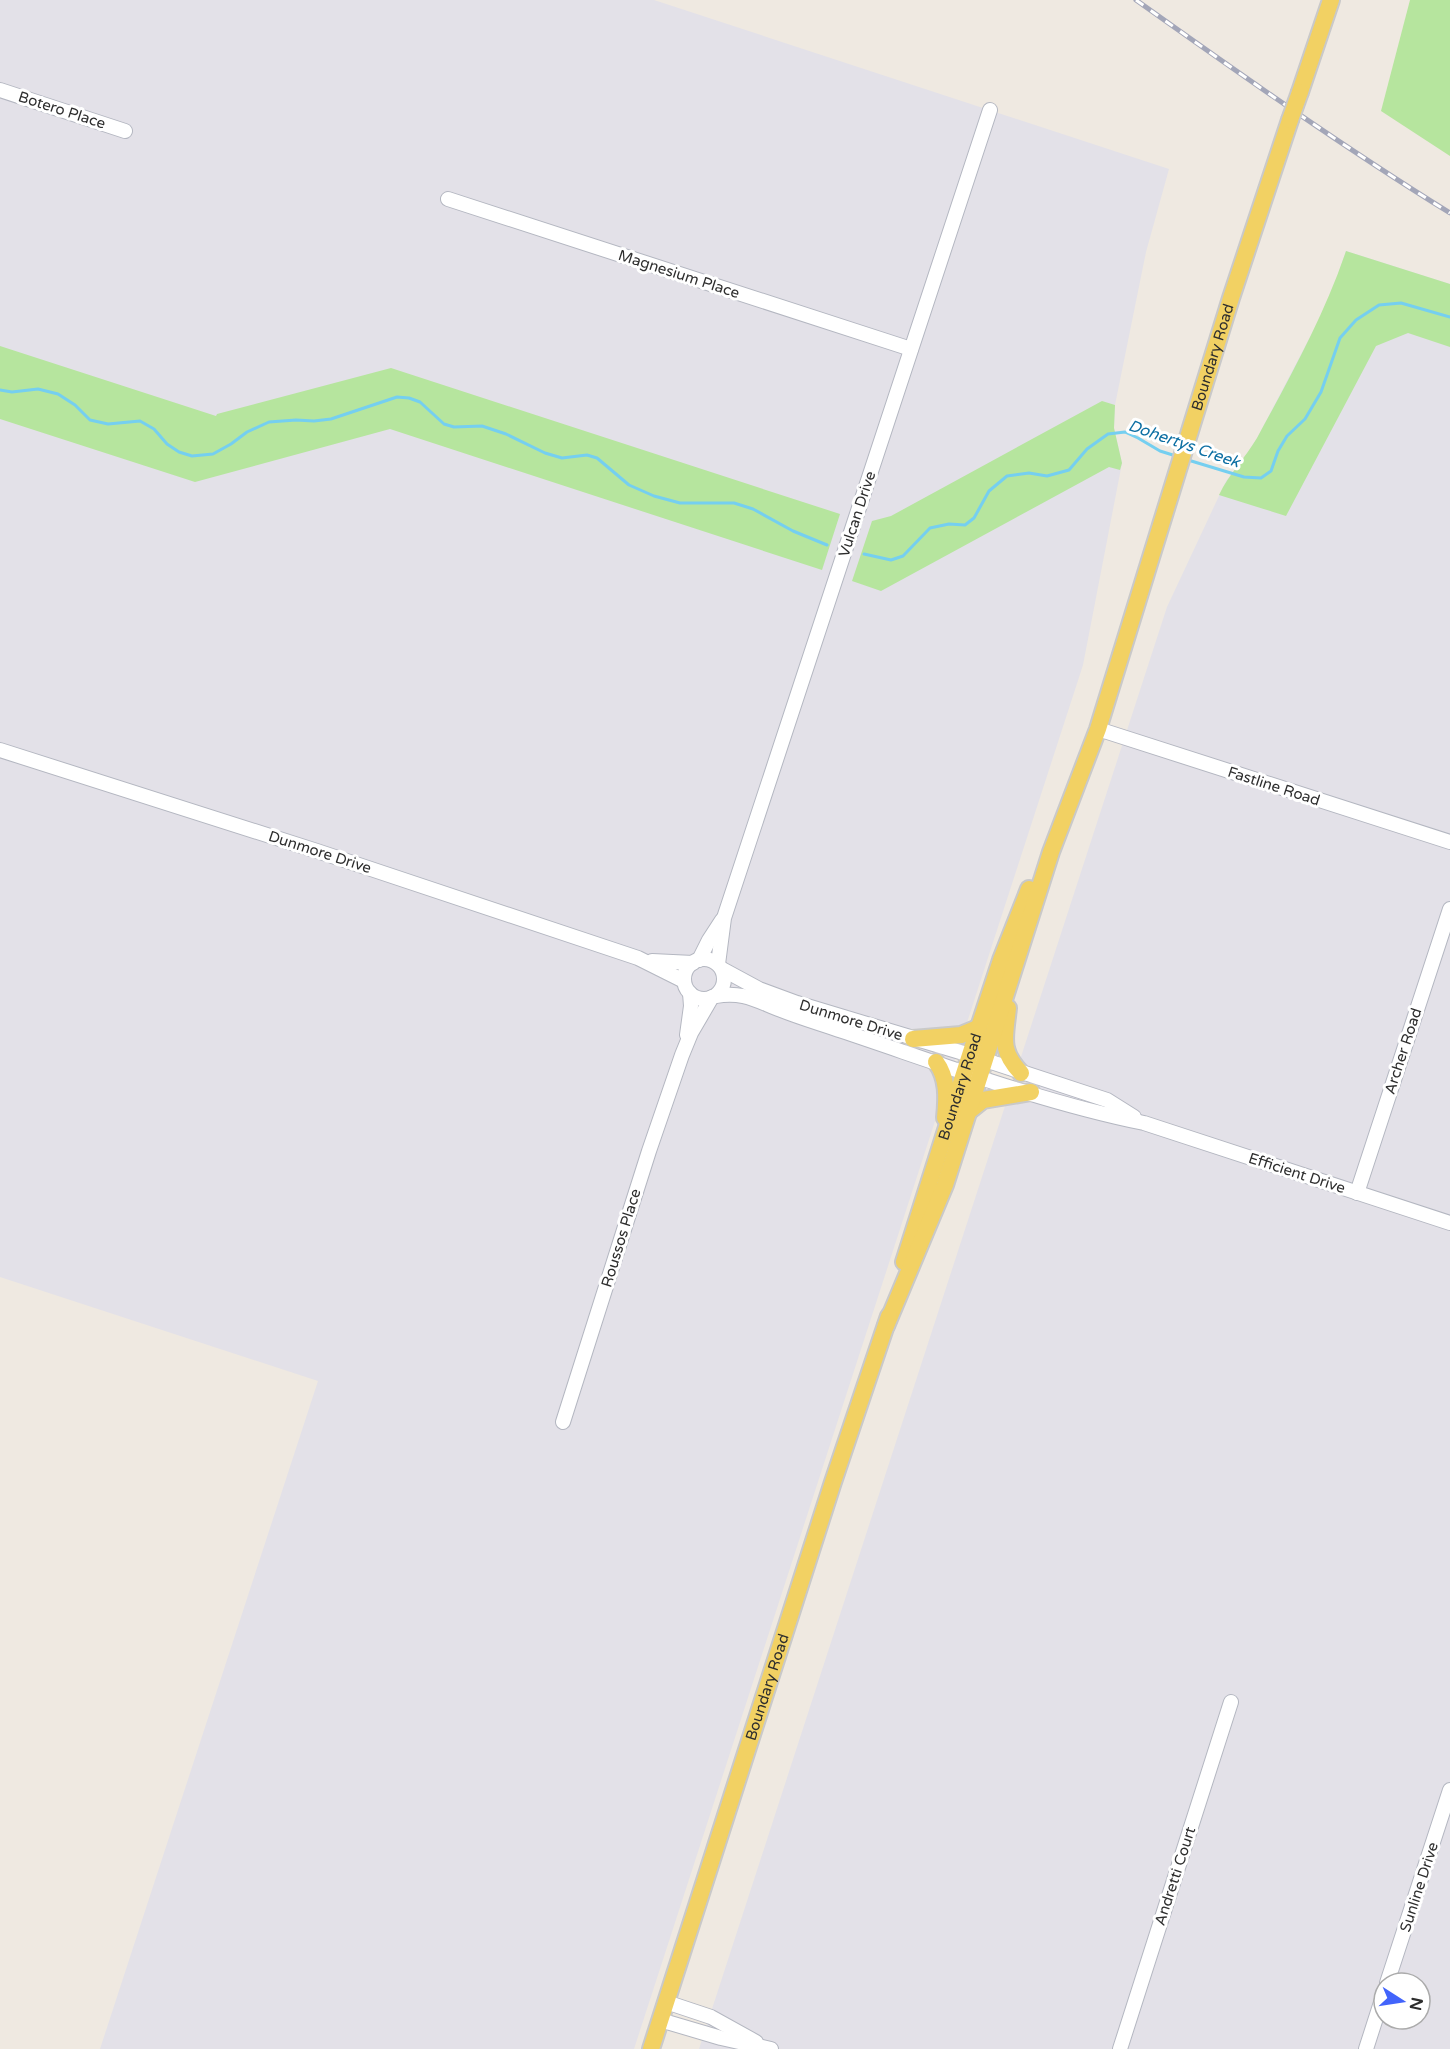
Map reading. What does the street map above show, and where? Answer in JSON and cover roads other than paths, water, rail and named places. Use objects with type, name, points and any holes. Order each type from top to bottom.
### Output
[{"type":"main road","name":"Boundary Road","points":[[651,2049],[833,1482],[886,1326],[899,1277],[942,1145],[1012,974],[1051,852],[1098,729],[1231,298],[1331,0]]},
{"type":"main road","name":"Boundary Road","points":[[886,1326],[945,1185],[968,1112],[978,1028],[1026,893],[1051,852]]},
{"type":"main road","points":[[1012,974],[1005,1047],[1008,1058],[1021,1073]]},
{"type":"main road","points":[[913,1039],[961,1035],[978,1028]]},
{"type":"main road","points":[[936,1062],[942,1070],[947,1101],[942,1145]]},
{"type":"main road","points":[[968,1112],[983,1100],[1031,1092]]},
{"type":"street","name":"Botero Place","points":[[0,90],[125,131]]},
{"type":"street","name":"Vulcan Drive","points":[[720,967],[724,918],[990,110]]},
{"type":"street","name":"Magnesium Place","points":[[448,199],[911,349]]},
{"type":"street","name":"Fastline Road","points":[[1098,729],[1450,842]]},
{"type":"street","name":"Dunmore Drive","points":[[0,750],[316,851],[638,958],[664,962],[696,961]]},
{"type":"street","name":"Archer Road","points":[[1357,1192],[1450,909]]},
{"type":"street","name":"Vulcan Drive","points":[[696,961],[724,918]]},
{"type":"street","name":"Dunmore Drive","points":[[638,958],[687,987]]},
{"type":"street","points":[[705,959],[720,967],[724,975],[723,986],[714,997],[701,999],[687,987],[688,968],[696,961],[705,959]]},
{"type":"street","name":"Dunmore Drive","points":[[720,967],[759,990],[913,1039],[975,1066]]},
{"type":"street","name":"Roussos Place","points":[[682,1055],[689,1025],[687,987]]},
{"type":"street","name":"Dunmore Drive","points":[[714,997],[731,993],[744,995],[781,1010],[936,1062],[975,1066]]},
{"type":"street","name":"Roussos Place","points":[[563,1422],[682,1055],[691,1033],[714,997]]},
{"type":"street","name":"Efficient Drive","points":[[975,1066],[1021,1073],[1107,1100],[1144,1123]]},
{"type":"street","name":"Efficient Drive","points":[[975,1066],[1031,1092],[1105,1115],[1144,1123],[1450,1222]]},
{"type":"street","name":"Andretti Court","points":[[1120,2049],[1231,1702]]},
{"type":"street","name":"Sunline Drive","points":[[1391,1971],[1450,1790]]},
{"type":"street","points":[[666,2002],[711,2017],[767,2048]]},
{"type":"street","points":[[660,2020],[729,2040],[767,2048]]},
{"type":"street","points":[[1366,2049],[1372,2030]]},
{"type":"waterway","name":"Dohertys Creek","points":[[1188,460],[1244,477],[1261,478],[1271,471],[1278,451],[1287,436],[1305,419],[1321,392],[1340,338],[1356,320],[1379,305],[1401,303],[1450,317]]},
{"type":"waterway","name":"Dohertys Creek","points":[[0,390],[12,392],[38,389],[58,394],[75,405],[90,420],[108,424],[140,421],[154,429],[167,444],[179,452],[192,456],[213,454],[247,432],[269,422],[331,419],[397,397],[409,398],[420,402],[444,424],[454,427],[482,426],[562,458],[587,455],[597,458],[629,485],[654,496],[680,503],[734,503],[753,509],[793,531],[827,545]]},
{"type":"waterway","name":"Dohertys Creek","points":[[864,554],[891,560],[903,556],[930,528],[949,524],[965,525],[974,518],[989,491],[1007,476],[1029,473],[1047,476],[1069,470],[1087,449],[1108,434],[1125,432],[1160,451],[1176,456]]},
{"type":"railway","points":[[1136,0],[1331,136],[1450,213]]}]
